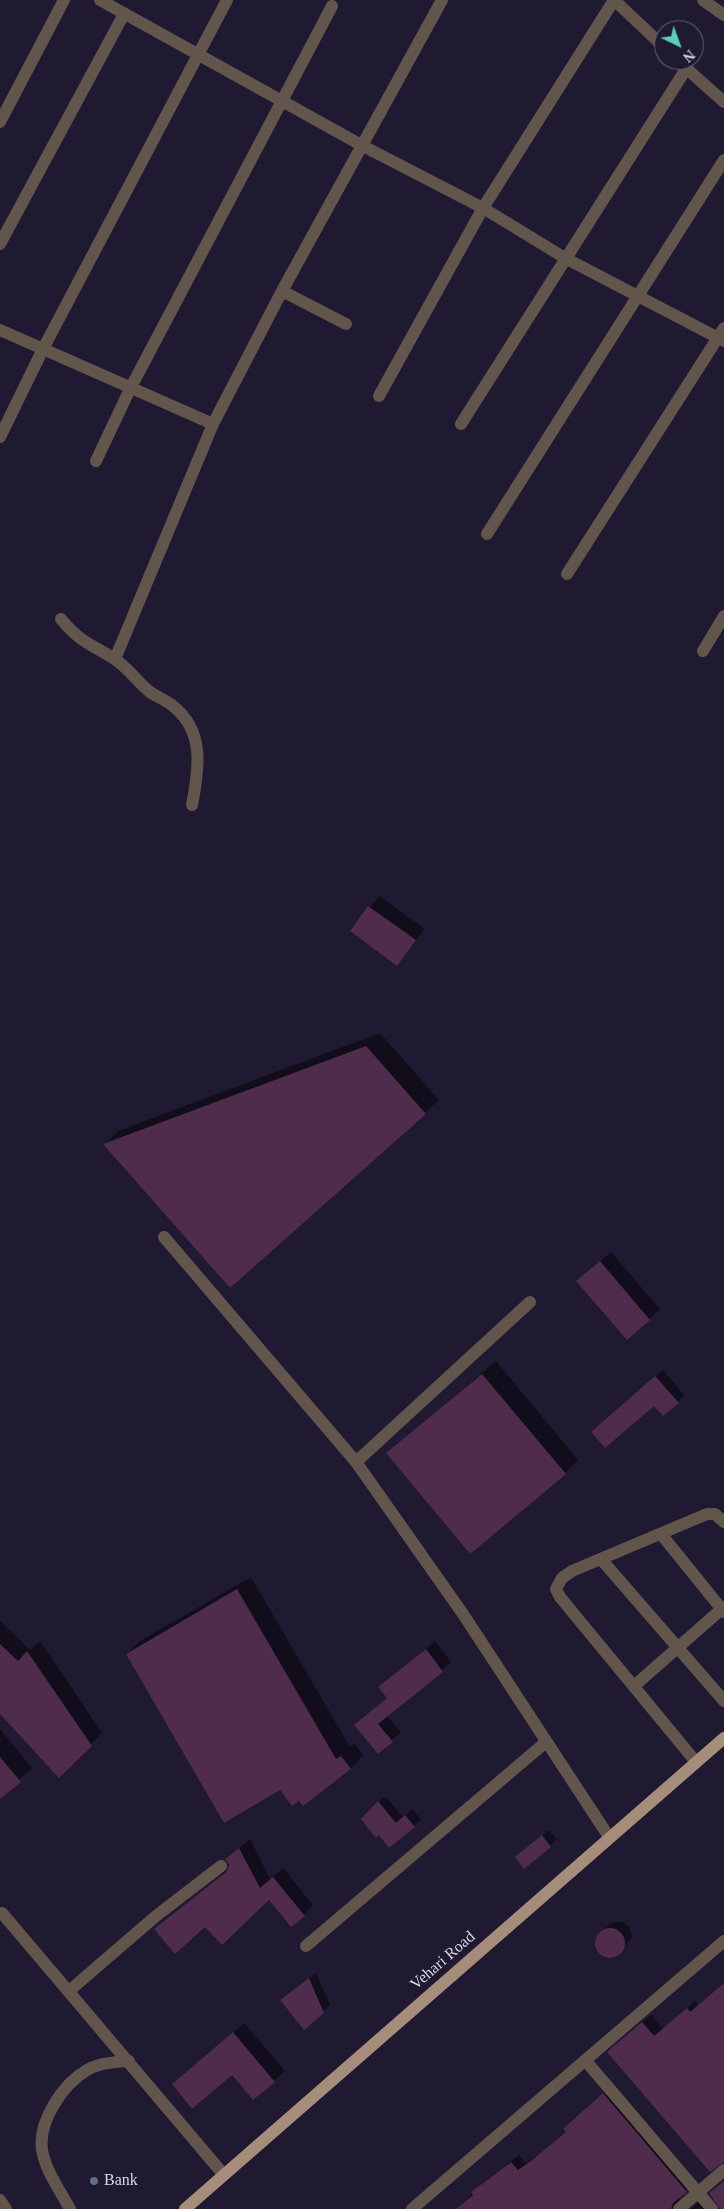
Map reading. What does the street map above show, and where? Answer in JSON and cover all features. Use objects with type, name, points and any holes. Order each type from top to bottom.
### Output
[{"type":"main road","name":"Vehari Road","points":[[185,2209],[724,1738]]},
{"type":"street","points":[[0,122],[64,0]]},
{"type":"street","points":[[100,0],[363,146],[483,208],[565,258],[638,297],[722,335],[567,574]]},
{"type":"street","points":[[0,437],[42,349],[226,0]]},
{"type":"street","points":[[115,659],[213,424],[282,292],[442,0]]},
{"type":"street","points":[[379,396],[483,208],[614,0],[654,38]]},
{"type":"street","points":[[703,0],[724,15]]},
{"type":"street","points":[[96,461],[130,389],[332,6]]},
{"type":"street","points":[[0,244],[124,14]]},
{"type":"street","points":[[461,424],[565,258],[678,70]]},
{"type":"street","points":[[689,70],[724,102]]},
{"type":"street","points":[[487,534],[724,160]]},
{"type":"street","points":[[282,292],[346,324]]},
{"type":"street","points":[[0,330],[213,424]]},
{"type":"street","points":[[703,651],[724,616]]},
{"type":"street","points":[[61,619],[76,637],[115,659],[151,693],[173,706],[188,719],[197,738],[198,775],[192,805]]},
{"type":"street","points":[[164,1237],[356,1462],[463,1614],[609,1838]]},
{"type":"street","points":[[356,1462],[530,1302]]},
{"type":"street","points":[[696,1762],[560,1597],[556,1589],[562,1578],[601,1559],[707,1514],[715,1514],[724,1522]]},
{"type":"street","points":[[634,1686],[723,1609],[661,1534]]},
{"type":"street","points":[[601,1559],[724,1701]]},
{"type":"street","points":[[306,1946],[546,1742]]},
{"type":"street","points":[[69,1991],[156,1916],[222,1866]]},
{"type":"street","points":[[2,1913],[224,2175]]},
{"type":"street","points":[[412,2209],[724,1941]]},
{"type":"street","points":[[585,2060],[712,2209]]},
{"type":"street","points":[[70,2209],[47,2168],[42,2148],[47,2116],[64,2089],[88,2070],[114,2062],[129,2061]]},
{"type":"street","points":[[679,2209],[724,2170]]},
{"type":"street","points":[[0,2200],[6,2209]]},
{"type":"building","points":[[368,906],[416,940],[397,966],[350,931]]},
{"type":"building","points":[[366,1046],[426,1114],[230,1288],[103,1144]]},
{"type":"building","points":[[600,1261],[650,1320],[627,1340],[576,1281]]},
{"type":"building","points":[[482,1374],[566,1474],[470,1554],[386,1453]]},
{"type":"building","points":[[655,1376],[679,1403],[663,1416],[654,1406],[605,1448],[591,1432]]},
{"type":"building","points":[[237,1589],[336,1759],[341,1756],[351,1769],[303,1806],[299,1801],[292,1806],[280,1790],[224,1823],[126,1654]]},
{"type":"building","points":[[0,1644],[18,1661],[27,1651],[92,1746],[59,1778],[0,1714]]},
{"type":"building","points":[[426,1649],[443,1672],[378,1724],[393,1742],[378,1754],[354,1725],[387,1698],[378,1687]]},
{"type":"building","points":[[0,1757],[21,1782],[0,1799]]},
{"type":"building","points":[[378,1801],[396,1823],[405,1815],[415,1827],[389,1848],[379,1835],[376,1838],[361,1819]]},
{"type":"building","points":[[542,1835],[551,1847],[524,1869],[515,1857]]},
{"type":"building","points":[[239,1848],[260,1888],[273,1877],[305,1916],[291,1927],[269,1900],[222,1945],[205,1927],[175,1954],[154,1929],[226,1872],[229,1865],[225,1859]]},
{"type":"building","points":[[610,1928],[621,1932],[625,1943],[621,1954],[610,1958],[599,1954],[595,1943],[599,1932]]},
{"type":"building","points":[[309,1978],[324,2013],[304,2030],[280,2000]]},
{"type":"building","points":[[724,1983],[724,2162],[710,2172],[607,2052],[642,2022],[654,2036],[687,2008],[690,2012]]},
{"type":"building","points":[[233,2032],[275,2082],[253,2100],[232,2075],[192,2109],[172,2084]]},
{"type":"building","points":[[603,2093],[687,2192],[673,2203],[671,2209],[456,2209],[473,2195],[471,2192],[511,2162],[518,2170],[532,2160],[566,2132],[563,2129]]},
{"type":"building","points":[[724,2181],[724,2209],[720,2209],[709,2193]]},
{"type":"place","name":"Bank","points":[[94,2181]]}]
